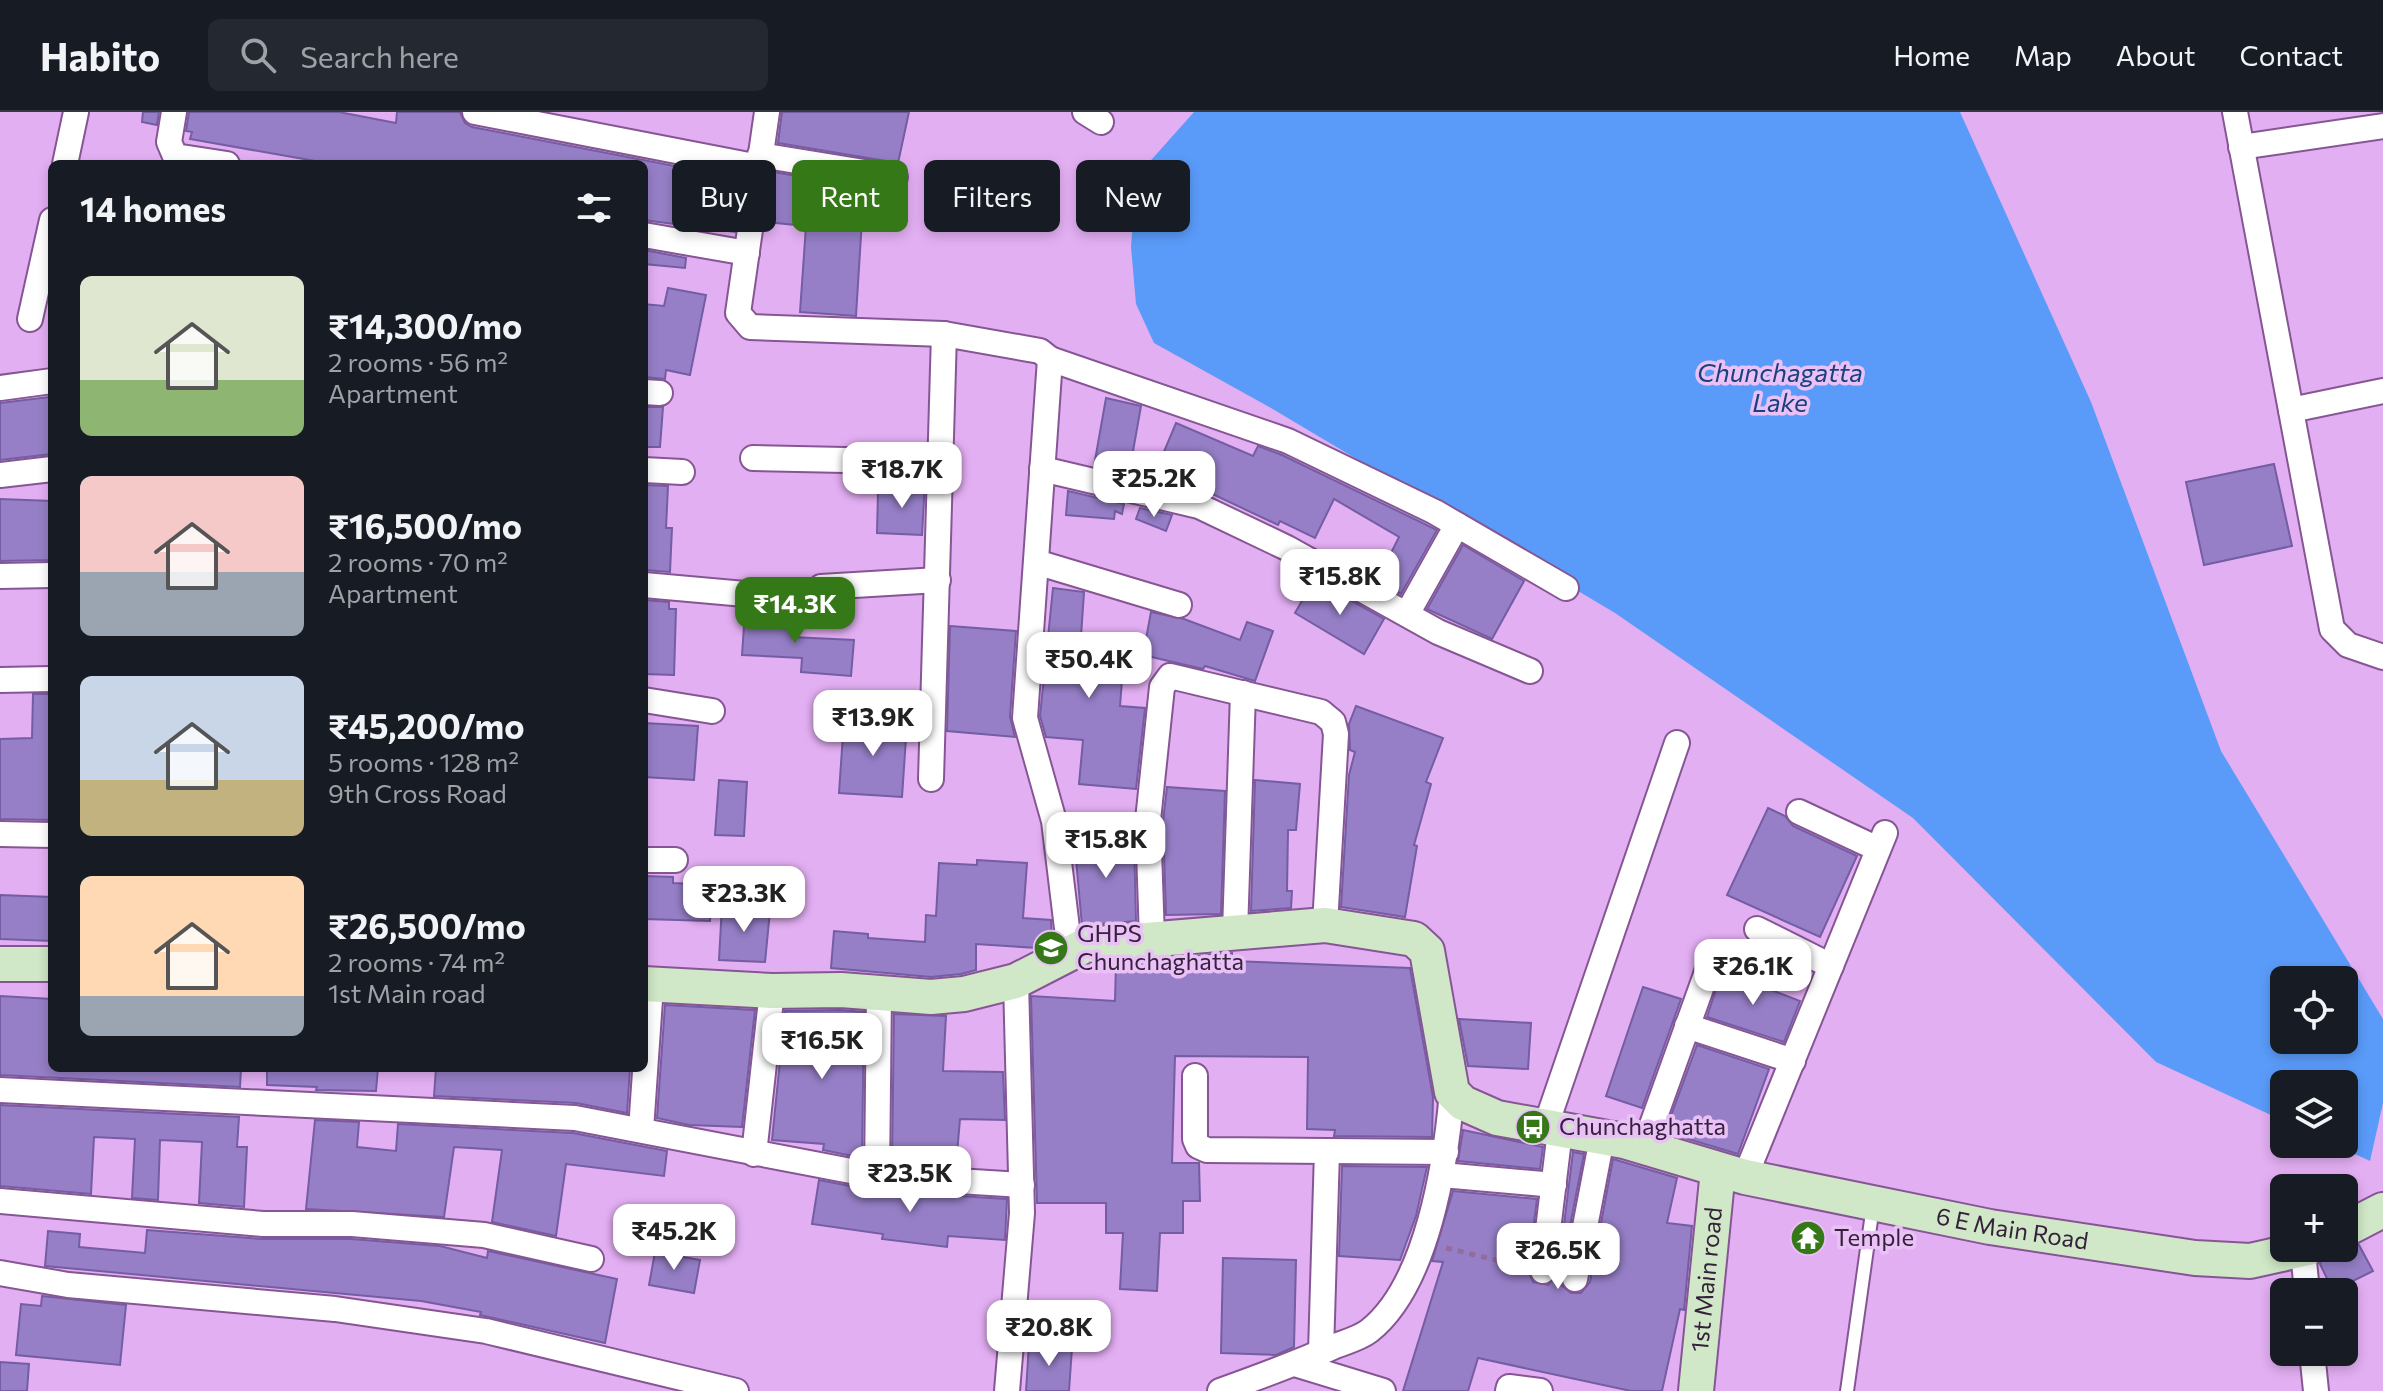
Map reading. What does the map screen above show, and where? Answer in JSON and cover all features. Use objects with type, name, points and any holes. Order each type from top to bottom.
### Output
[{"type":"street","points":[[66,160],[76,112]]},
{"type":"street","points":[[174,112],[169,142],[175,156],[201,160]]},
{"type":"street","points":[[475,112],[753,160]]},
{"type":"street","points":[[759,160],[767,112]]},
{"type":"street","points":[[2235,112],[2332,629],[2348,645],[2382,655]]},
{"type":"street","points":[[2241,147],[2383,126]]},
{"type":"street","points":[[750,232],[738,313],[750,327],[944,334],[1040,351],[1050,359],[1288,441],[1366,476],[1566,588]]},
{"type":"street","points":[[648,236],[747,253]]},
{"type":"street","points":[[30,319],[48,238]]},
{"type":"street","points":[[931,779],[944,334]]},
{"type":"street","points":[[1050,359],[1025,718],[1054,821],[1070,953]]},
{"type":"street","points":[[0,388],[48,382]]},
{"type":"street","points":[[2291,410],[2383,391]]},
{"type":"street","points":[[753,458],[940,462]]},
{"type":"street","points":[[0,475],[48,469]]},
{"type":"street","points":[[1042,469],[1199,506],[1287,548],[1438,632],[1530,671]]},
{"type":"street","points":[[648,470],[682,472]]},
{"type":"street","points":[[1407,614],[1457,525]]},
{"type":"street","points":[[1036,562],[1179,605]]},
{"type":"street","points":[[0,576],[48,575]]},
{"type":"street","points":[[821,587],[938,580]]},
{"type":"street","points":[[648,585],[756,595]]},
{"type":"street","points":[[1152,939],[1148,820],[1162,687],[1170,676],[1321,712],[1333,722],[1336,734],[1325,925]]},
{"type":"street","points":[[0,680],[48,679]]},
{"type":"street","points":[[1235,932],[1243,693]]},
{"type":"street","points":[[648,701],[712,711]]},
{"type":"street","points":[[1543,1271],[1554,1185],[1552,1129],[1677,743]]},
{"type":"street","points":[[1732,1174],[1793,1061],[1881,841],[1799,812]]},
{"type":"street","points":[[0,834],[48,835]]},
{"type":"street","points":[[648,860],[675,860]]},
{"type":"street","points":[[648,985],[931,997],[964,994],[1016,981],[1086,945],[1325,925],[1414,939],[1427,951],[1452,1092],[1436,1207],[1422,1242],[1390,1310],[1368,1332],[1295,1364],[1220,1391]]},
{"type":"street","points":[[1757,929],[1831,966]]},
{"type":"street","points":[[0,964],[48,964]]},
{"type":"street","points":[[1644,1147],[1708,969]]},
{"type":"street","points":[[1007,1391],[1022,1185],[1016,981]]},
{"type":"street","points":[[754,1154],[772,991]]},
{"type":"street","points":[[877,1176],[879,993]]},
{"type":"street","points":[[1687,1026],[1793,1061]]},
{"type":"street","points":[[641,1130],[644,1072]]},
{"type":"street","points":[[1195,1076],[1198,1146],[1207,1150],[1327,1151],[1444,1164],[1554,1185]]},
{"type":"street","points":[[0,1090],[575,1118],[877,1176],[1022,1185]]},
{"type":"street","name":"6 E Main Road","points":[[1452,1092],[1463,1103],[1497,1118],[1644,1147],[1732,1174],[1990,1227],[2195,1258],[2250,1261],[2270,1257]]},
{"type":"street","points":[[1575,1279],[1602,1138]]},
{"type":"street","points":[[1321,1352],[1327,1151]]},
{"type":"street","name":"1st Main road","points":[[1696,1391],[1732,1174]]},
{"type":"street","points":[[0,1201],[263,1224],[352,1224],[484,1235],[591,1259]]},
{"type":"street","points":[[2358,1223],[2383,1210]]},
{"type":"street","points":[[0,1273],[68,1285],[320,1307],[486,1331],[736,1391]]},
{"type":"street","points":[[1295,1364],[1383,1391]]},
{"type":"street","points":[[2313,1366],[2316,1391]]},
{"type":"street","points":[[1508,1391],[1509,1387],[1540,1391]]},
{"type":"lane","points":[[1847,1391],[1874,1203]]},
{"type":"path","points":[[1422,1242],[1517,1265]]},
{"type":"water","name":"Chunchagatta Lake","points":[[1194,112],[1960,112],[2091,402],[2221,751],[2351,966],[2270,966],[2270,1054],[2358,1054],[2358,978],[2383,1019],[2383,1103],[2370,1161],[2358,1155],[2358,1070],[2270,1070],[2270,1115],[2156,1062],[1913,818],[1615,613],[1271,408],[1154,343],[1136,304],[1132,232],[1190,232],[1190,160],[1151,160]]},
{"type":"building","points":[[143,112],[159,112],[157,125],[142,122]]},
{"type":"building","points":[[189,112],[339,112],[396,123],[397,112],[460,112],[465,123],[472,127],[643,160],[309,160],[190,139],[192,132],[186,131]]},
{"type":"building","points":[[782,112],[909,112],[899,160],[880,160],[778,143]]},
{"type":"building","points":[[648,161],[672,166],[672,224],[648,221]]},
{"type":"building","points":[[776,172],[792,175],[792,225],[776,223]]},
{"type":"building","points":[[806,232],[861,232],[856,316],[800,312]]},
{"type":"building","points":[[648,251],[686,258],[685,268],[648,264]]},
{"type":"building","points":[[668,288],[706,295],[690,375],[666,370],[665,379],[648,377],[648,304],[664,306]]},
{"type":"building","points":[[48,397],[48,454],[0,460],[0,403]]},
{"type":"building","points":[[1106,398],[1141,406],[1129,474],[1094,466]]},
{"type":"building","points":[[648,407],[663,407],[660,447],[648,447]]},
{"type":"building","points":[[1176,423],[1253,456],[1258,446],[1282,455],[1437,530],[1401,594],[1377,581],[1399,537],[1334,499],[1315,538],[1280,521],[1278,525],[1185,481],[1183,487],[1152,480]]},
{"type":"building","points":[[2274,464],[2292,546],[2204,565],[2186,482]]},
{"type":"building","points":[[904,481],[925,482],[922,535],[877,533],[878,491],[904,492]]},
{"type":"building","points":[[648,485],[668,486],[666,528],[672,528],[670,572],[648,570]]},
{"type":"building","points":[[1068,491],[1124,504],[1122,514],[1115,511],[1114,519],[1066,515]]},
{"type":"building","points":[[0,499],[48,501],[48,560],[0,561]]},
{"type":"building","points":[[1140,508],[1172,515],[1166,531],[1136,519]]},
{"type":"building","points":[[1463,545],[1524,581],[1492,639],[1427,609]]},
{"type":"building","points":[[1314,580],[1384,619],[1364,654],[1295,613]]},
{"type":"building","points":[[1053,588],[1084,592],[1080,651],[1124,654],[1120,706],[1145,708],[1136,789],[1079,784],[1083,740],[1046,737],[1040,716]]},
{"type":"building","points":[[648,600],[669,602],[669,609],[676,609],[674,675],[648,674]]},
{"type":"building","points":[[745,611],[793,615],[792,637],[854,640],[851,676],[801,672],[802,658],[742,655]]},
{"type":"building","points":[[1151,612],[1184,619],[1240,640],[1247,622],[1273,631],[1255,681],[1205,666],[1203,669],[1143,655]]},
{"type":"building","points":[[950,626],[1016,631],[1010,717],[1015,737],[947,731]]},
{"type":"building","points":[[33,694],[48,694],[48,820],[0,819],[0,739],[32,738]]},
{"type":"building","points":[[1356,706],[1443,738],[1426,782],[1431,784],[1414,845],[1417,846],[1405,917],[1341,907],[1349,775],[1355,752],[1350,750],[1349,724]]},
{"type":"building","points":[[844,719],[907,723],[902,797],[839,793]]},
{"type":"building","points":[[648,723],[698,726],[694,780],[648,777]]},
{"type":"building","points":[[719,780],[747,782],[744,836],[715,835]]},
{"type":"building","points":[[1255,780],[1300,784],[1296,830],[1288,830],[1287,891],[1292,891],[1291,908],[1251,911]]},
{"type":"building","points":[[1167,787],[1225,791],[1221,914],[1166,915],[1163,821]]},
{"type":"building","points":[[1768,808],[1785,816],[1793,826],[1857,856],[1820,937],[1727,895]]},
{"type":"building","points":[[1074,836],[1134,838],[1136,921],[1082,926]]},
{"type":"building","points":[[977,860],[1027,863],[1023,918],[1051,920],[1052,940],[1037,948],[976,944],[976,970],[961,974],[931,977],[831,968],[834,931],[868,934],[868,938],[925,942],[926,915],[936,916],[939,863],[977,865]]},
{"type":"building","points":[[648,876],[673,877],[673,883],[712,885],[710,921],[648,919]]},
{"type":"building","points":[[0,895],[48,897],[48,941],[0,939]]},
{"type":"building","points":[[722,905],[770,911],[765,962],[719,960]]},
{"type":"building","points":[[1232,953],[1232,961],[1410,968],[1433,1097],[1432,1137],[1334,1136],[1335,1130],[1307,1129],[1308,1057],[1175,1056],[1172,1163],[1199,1163],[1200,1201],[1183,1201],[1183,1233],[1160,1233],[1157,1291],[1120,1289],[1123,1233],[1106,1233],[1106,1203],[1037,1203],[1031,996],[1115,1001],[1116,963]]},
{"type":"building","points":[[1722,971],[1800,1001],[1784,1042],[1707,1017]]},
{"type":"building","points":[[1643,987],[1681,999],[1642,1108],[1606,1096]]},
{"type":"building","points":[[0,996],[48,999],[48,1072],[241,1072],[240,1087],[0,1075]]},
{"type":"building","points":[[665,1005],[755,1010],[742,1127],[689,1125],[657,1118]]},
{"type":"building","points":[[785,1011],[864,1012],[862,1158],[823,1150],[824,1144],[772,1140]]},
{"type":"building","points":[[894,1014],[946,1016],[943,1071],[1003,1072],[1005,1120],[960,1119],[956,1166],[892,1162]]},
{"type":"building","points":[[1459,1019],[1531,1023],[1528,1069],[1468,1066]]},
{"type":"building","points":[[1697,1045],[1769,1069],[1738,1154],[1665,1132]]},
{"type":"building","points":[[267,1072],[378,1072],[376,1091],[267,1085]]},
{"type":"building","points":[[436,1072],[630,1072],[627,1113],[576,1103],[434,1096]]},
{"type":"building","points":[[0,1105],[239,1117],[237,1147],[247,1147],[244,1207],[199,1203],[202,1142],[160,1140],[158,1200],[132,1198],[135,1139],[94,1137],[91,1194],[0,1186]]},
{"type":"building","points":[[315,1120],[359,1122],[357,1147],[396,1151],[398,1124],[573,1133],[667,1151],[664,1176],[566,1164],[556,1236],[492,1222],[502,1150],[454,1147],[444,1217],[306,1209]]},
{"type":"building","points":[[1463,1130],[1543,1147],[1540,1169],[1458,1161]]},
{"type":"building","points":[[1573,1152],[1584,1154],[1560,1277],[1561,1285],[1571,1293],[1581,1293],[1590,1282],[1613,1159],[1677,1178],[1667,1223],[1692,1226],[1684,1310],[1680,1309],[1662,1391],[1631,1391],[1478,1358],[1468,1391],[1403,1391],[1443,1262],[1432,1261],[1453,1191],[1537,1199],[1528,1270],[1533,1282],[1548,1285],[1558,1273]]},
{"type":"building","points":[[1342,1166],[1427,1167],[1416,1216],[1400,1260],[1339,1256]]},
{"type":"building","points":[[819,1180],[876,1191],[1007,1199],[1005,1240],[948,1236],[947,1247],[882,1239],[883,1234],[812,1224]]},
{"type":"building","points":[[147,1230],[262,1239],[351,1239],[440,1246],[487,1258],[488,1251],[617,1279],[605,1343],[480,1315],[481,1312],[421,1301],[45,1266],[48,1231],[80,1234],[79,1247],[145,1253]]},
{"type":"building","points":[[2358,1245],[2373,1271],[2358,1278],[2327,1278],[2321,1262],[2358,1262]]},
{"type":"building","points":[[655,1252],[700,1260],[694,1293],[649,1285]]},
{"type":"building","points":[[1223,1258],[1296,1260],[1294,1347],[1276,1355],[1221,1353]]},
{"type":"building","points":[[42,1296],[126,1305],[120,1365],[16,1355],[21,1304],[41,1306]]},
{"type":"building","points":[[1029,1344],[1072,1348],[1069,1391],[1026,1391]]},
{"type":"building","points":[[0,1362],[29,1364],[27,1391],[0,1391]]},
{"type":"place","name":"GHPS Chunchaghatta","points":[[1051,948]]},
{"type":"place","name":"Chunchaghatta","points":[[1533,1127]]},
{"type":"place","name":"Temple","points":[[1808,1238]]}]
